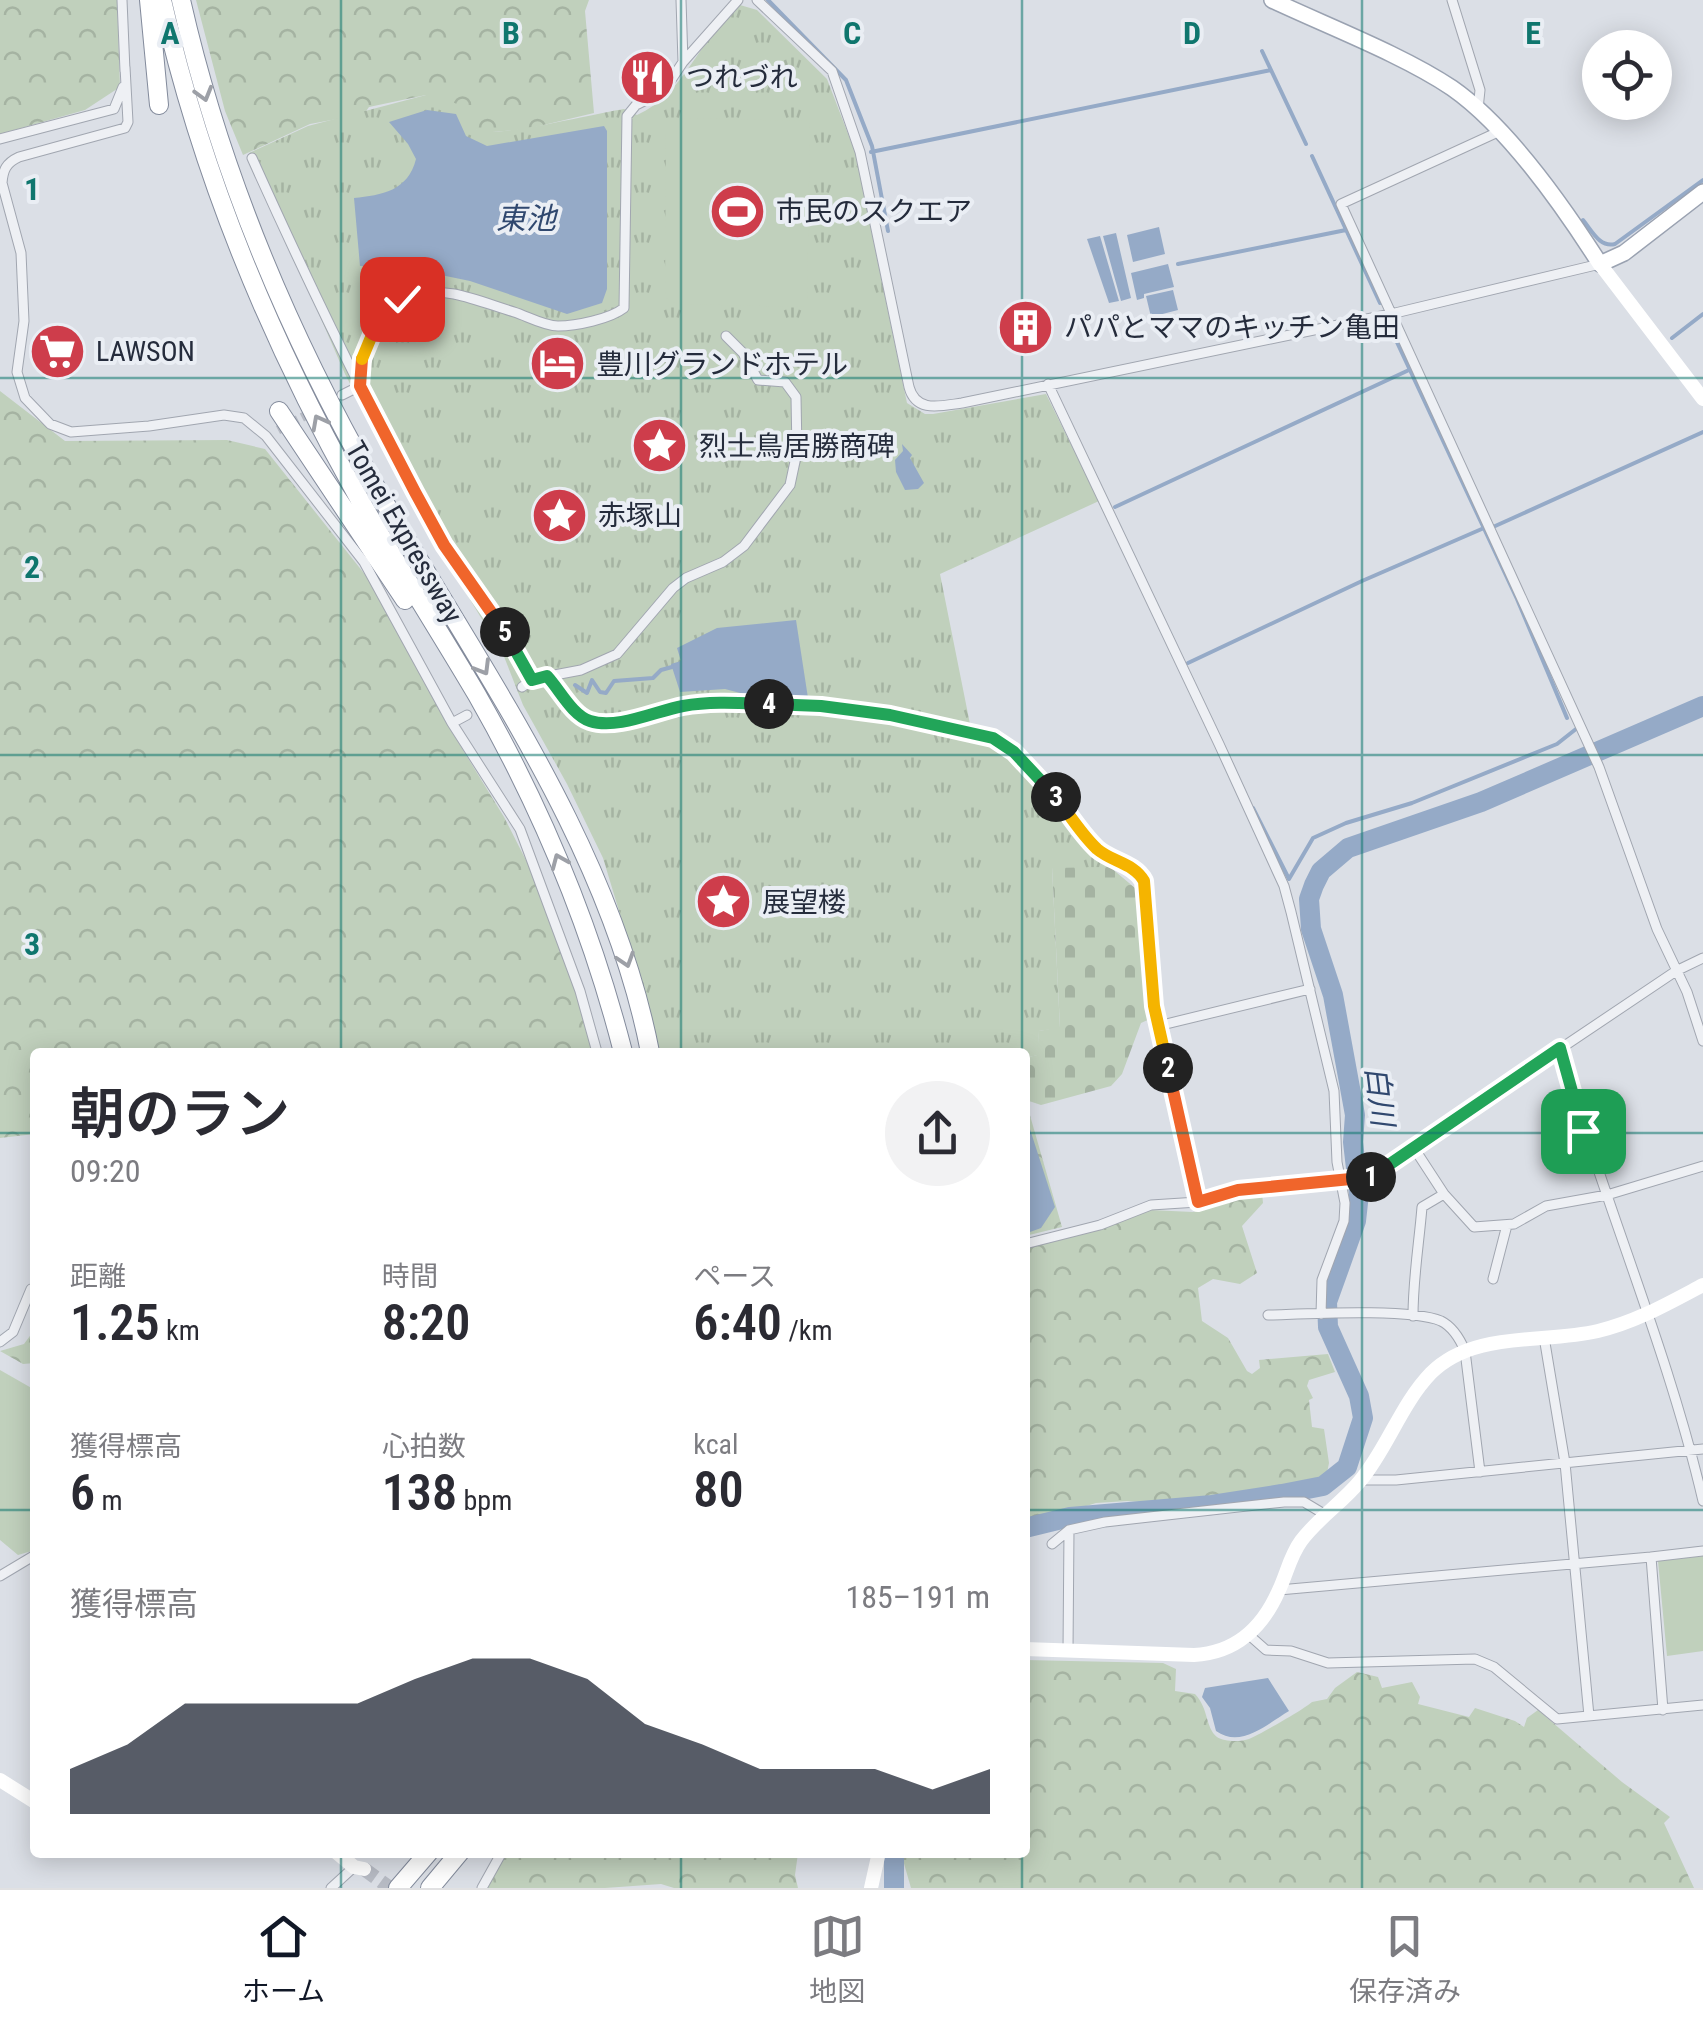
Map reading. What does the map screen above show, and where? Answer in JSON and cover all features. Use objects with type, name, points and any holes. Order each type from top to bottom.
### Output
[{"type":"highway","points":[[149,0],[159,105]]},
{"type":"highway","name":"Tomei Expressway","points":[[162,0],[190,114],[272,326],[354,490],[478,696],[560,863],[602,978],[621,1048]]},
{"type":"highway","name":"Tomei Expressway","points":[[180,0],[223,154],[293,321],[371,479],[562,807],[622,946],[649,1048]]},
{"type":"highway","points":[[278,421],[425,630],[478,696]]},
{"type":"highway","points":[[398,1888],[424,1858]]},
{"type":"highway","points":[[430,1888],[455,1858]]},
{"type":"main road","points":[[1272,0],[1450,87],[1478,109],[1533,170],[1600,264],[1624,253],[1703,192]]},
{"type":"street","points":[[122,0],[128,122],[125,128],[19,157],[6,165],[2,174],[23,272],[24,321],[16,372],[19,386],[38,414],[61,430],[84,432],[234,415],[266,436],[364,562],[452,723],[520,830],[580,991],[596,1048]]},
{"type":"street","points":[[680,0],[683,62]]},
{"type":"street","points":[[360,386],[360,366],[374,328],[386,311],[406,298],[436,293],[456,295],[559,326],[614,315],[624,308],[627,116],[636,105],[670,84],[683,62],[738,0]]},
{"type":"street","points":[[756,0],[832,71],[860,152],[912,397],[917,402],[932,407],[1048,384],[1391,314],[1600,264],[1703,399]]},
{"type":"street","points":[[1452,0],[1480,90],[1478,109]]},
{"type":"street","points":[[0,138],[114,109],[122,92],[125,67]]},
{"type":"street","points":[[1498,132],[1341,204],[1597,764],[1703,1041]]},
{"type":"street","points":[[252,158],[360,386],[444,545],[513,642],[532,680]]},
{"type":"street","points":[[522,688],[532,680],[581,670],[617,654],[674,588],[744,546],[790,485],[796,452],[796,397],[785,382],[758,380],[743,354],[726,336]]},
{"type":"street","points":[[1048,384],[1284,886],[1334,1091],[1343,1180],[1344,1221],[1322,1280],[1321,1314]]},
{"type":"street","points":[[342,395],[360,386]]},
{"type":"street","points":[[266,436],[278,421]]},
{"type":"street","points":[[547,676],[578,714],[597,722],[718,702],[784,704],[890,715],[993,738],[1014,752],[1096,848],[1140,873],[1144,881],[1154,1006],[1198,1202]]},
{"type":"street","points":[[452,723],[467,716]]},
{"type":"street","points":[[1030,1243],[1100,1225],[1151,1204],[1198,1202],[1238,1190],[1368,1178],[1676,971],[1703,958]]},
{"type":"street","points":[[1158,1026],[1310,989]]},
{"type":"street","points":[[1560,1048],[1583,1131],[1650,1313],[1703,1501]]},
{"type":"street","points":[[1414,1148],[1444,1194],[1474,1227],[1522,1222],[1546,1206],[1607,1195],[1703,1166]]},
{"type":"street","points":[[1412,1316],[1412,1270],[1418,1256],[1422,1206],[1444,1194]]},
{"type":"street","points":[[1493,1280],[1507,1225]]},
{"type":"street","points":[[1030,1649],[1206,1654],[1230,1647],[1263,1620],[1300,1543],[1361,1480],[1422,1383],[1447,1360],[1465,1351],[1595,1332],[1650,1313],[1703,1285]]},
{"type":"street","points":[[0,1342],[14,1332],[30,1288]]},
{"type":"street","points":[[1268,1315],[1412,1316],[1443,1322],[1460,1339],[1465,1351],[1480,1472]]},
{"type":"street","points":[[1544,1338],[1566,1463],[1589,1716]]},
{"type":"street","points":[[1361,1480],[1396,1480],[1703,1449]]},
{"type":"street","points":[[1052,1544],[1069,1530],[1105,1522],[1284,1502],[1304,1502],[1324,1514]]},
{"type":"street","points":[[1068,1650],[1069,1530]]},
{"type":"street","points":[[1279,1590],[1703,1550]]},
{"type":"street","points":[[1650,1557],[1663,1710]]},
{"type":"street","points":[[0,1576],[30,1559]]},
{"type":"street","points":[[1248,1635],[1266,1650],[1291,1651],[1328,1663],[1476,1660],[1494,1667],[1557,1718],[1703,1705]]},
{"type":"street","points":[[0,1780],[30,1799]]},
{"type":"street","points":[[331,1888],[359,1868],[345,1858]]},
{"type":"street","points":[[482,1888],[499,1858]]},
{"type":"street","points":[[871,1888],[878,1858]]},
{"type":"green space","points":[[0,0],[117,0],[120,87],[85,110],[0,134]]},
{"type":"green space","points":[[196,0],[589,0],[585,11],[594,113],[527,129],[481,133],[426,95],[369,107],[364,114],[310,124],[243,155],[225,111]]},
{"type":"green space","points":[[740,5],[757,10],[827,79],[855,152],[907,403],[925,414],[933,414],[1046,394],[1099,501],[940,574],[972,734],[1013,755],[1056,799],[1110,867],[1052,868],[1060,1028],[1039,1031],[1038,1055],[1030,1057],[1030,1048],[654,1048],[603,858],[523,705],[503,654],[409,499],[345,374],[249,153],[308,126],[432,94],[462,106],[471,124],[480,131],[527,128],[624,109],[637,115],[668,93]]},
{"type":"green space","name":"市民のスクエア","points":[[681,118],[810,121],[807,307],[677,304],[665,297],[666,132],[671,122]]},
{"type":"green space","points":[[0,391],[65,441],[227,440],[265,449],[367,577],[447,724],[504,817],[534,876],[592,1048],[30,1048],[30,1135],[0,1138]]},
{"type":"green space","points":[[1052,867],[1110,867],[1141,893],[1152,1018],[1141,1023],[1122,1074],[1111,1086],[1041,1105],[1030,1101],[1030,1057],[1037,1055],[1039,1031],[1060,1027]]},
{"type":"green space","points":[[1030,1115],[1062,1227],[1030,1235]]},
{"type":"green space","points":[[1262,1193],[1263,1203],[1242,1226],[1257,1273],[1240,1284],[1213,1279],[1198,1288],[1202,1321],[1228,1338],[1252,1374],[1260,1368],[1259,1360],[1328,1354],[1335,1372],[1309,1380],[1307,1386],[1313,1398],[1309,1400],[1312,1427],[1324,1429],[1327,1473],[1314,1483],[1184,1505],[1096,1503],[1030,1523],[1030,1246],[1150,1210],[1193,1212],[1241,1195]]},
{"type":"green space","points":[[30,1336],[30,1363],[23,1364],[0,1351],[24,1344]]},
{"type":"green space","points":[[0,1370],[30,1387],[30,1551],[18,1555],[0,1540]]},
{"type":"green space","points":[[1703,1556],[1703,1651],[1667,1656],[1658,1561]]},
{"type":"green space","points":[[1030,1660],[1163,1663],[1176,1669],[1175,1691],[1195,1694],[1213,1733],[1228,1741],[1249,1739],[1312,1702],[1327,1699],[1357,1672],[1378,1677],[1382,1688],[1412,1682],[1420,1697],[1418,1704],[1469,1717],[1475,1708],[1524,1727],[1527,1718],[1538,1710],[1622,1782],[1670,1817],[1664,1823],[1694,1888],[911,1888],[902,1858],[1030,1858]]},
{"type":"green space","points":[[503,1858],[797,1858],[798,1888],[674,1888],[661,1884],[487,1888]]},
{"type":"water","name":"東池","points":[[427,110],[456,114],[466,136],[487,146],[604,126],[607,289],[602,303],[567,314],[470,281],[407,268],[360,266],[354,198],[384,193],[407,178],[416,159],[389,122]]},
{"type":"water","points":[[1159,227],[1165,254],[1133,262],[1127,235]]},
{"type":"water","points":[[1116,233],[1131,298],[1121,301],[1103,236]]},
{"type":"water","points":[[1100,236],[1119,301],[1109,303],[1087,239]]},
{"type":"water","points":[[1168,264],[1174,287],[1144,294],[1144,298],[1137,300],[1131,273]]},
{"type":"water","points":[[1173,290],[1178,310],[1151,317],[1146,296]]},
{"type":"water","points":[[902,444],[912,455],[910,458],[924,483],[918,489],[905,490],[896,472],[895,460],[903,451]]},
{"type":"water","points":[[796,620],[808,698],[763,699],[725,689],[680,692],[671,664],[681,661],[677,648],[717,628]]},
{"type":"water","points":[[1030,1129],[1055,1207],[1041,1228],[1030,1232]]},
{"type":"water","points":[[1268,1678],[1289,1711],[1244,1736],[1225,1736],[1216,1731],[1210,1708],[1202,1697],[1205,1688]]},
{"type":"waterway","points":[[768,0],[846,80],[872,146],[888,231]]},
{"type":"waterway","points":[[1262,51],[1306,144]]},
{"type":"waterway","points":[[871,152],[1271,70]]},
{"type":"waterway","points":[[1312,156],[1380,303]]},
{"type":"waterway","points":[[1583,220],[1601,241],[1615,244],[1703,180]]},
{"type":"waterway","points":[[1178,264],[1346,230]]},
{"type":"waterway","points":[[1672,338],[1703,314]]},
{"type":"waterway","points":[[1388,323],[1517,599],[1567,718]]},
{"type":"waterway","points":[[1115,507],[1409,370]]},
{"type":"waterway","points":[[1493,527],[1703,432]]},
{"type":"waterway","points":[[1188,663],[1484,528]]},
{"type":"waterway","points":[[575,685],[587,693],[592,680],[600,692],[606,693],[614,681],[653,678],[672,667]]},
{"type":"waterway","name":"白川","points":[[1030,1527],[1070,1517],[1212,1505],[1282,1494],[1323,1486],[1347,1467],[1363,1418],[1359,1396],[1328,1327],[1327,1302],[1356,1221],[1359,1194],[1353,1142],[1355,1115],[1333,995],[1311,929],[1309,899],[1314,885],[1321,871],[1348,848],[1481,802],[1703,706]]},
{"type":"waterway","points":[[1253,808],[1289,879],[1313,838],[1557,744],[1576,729]]},
{"type":"waterway","name":"白川","points":[[894,1858],[894,1888]]},
{"type":"tunnel","points":[[278,430],[314,411]]},
{"type":"tunnel","points":[[364,1869],[390,1888]]},
{"type":"place","name":"つれづれ","points":[[647,77]]},
{"type":"place","name":"市民のスクエア","points":[[737,211]]},
{"type":"place","name":"パパとママのキッチン亀田","points":[[1025,327]]},
{"type":"place","name":"LAWSON","points":[[57,351]]},
{"type":"place","name":"豊川グランドホテル","points":[[557,364]]},
{"type":"place","name":"烈士鳥居勝商碑","points":[[660,446]]},
{"type":"place","name":"赤塚山","points":[[559,515]]},
{"type":"place","name":"展望楼","points":[[723,902]]},
{"type":"route","points":[[402,299],[379,318],[374,328],[360,366],[360,386],[444,545],[513,642],[532,680],[547,676],[578,714],[597,722],[718,702],[821,706],[890,715],[993,738],[1014,752],[1096,848],[1140,873],[1144,881],[1154,1006],[1198,1202],[1238,1190],[1368,1178],[1560,1048],[1583,1131]]}]
